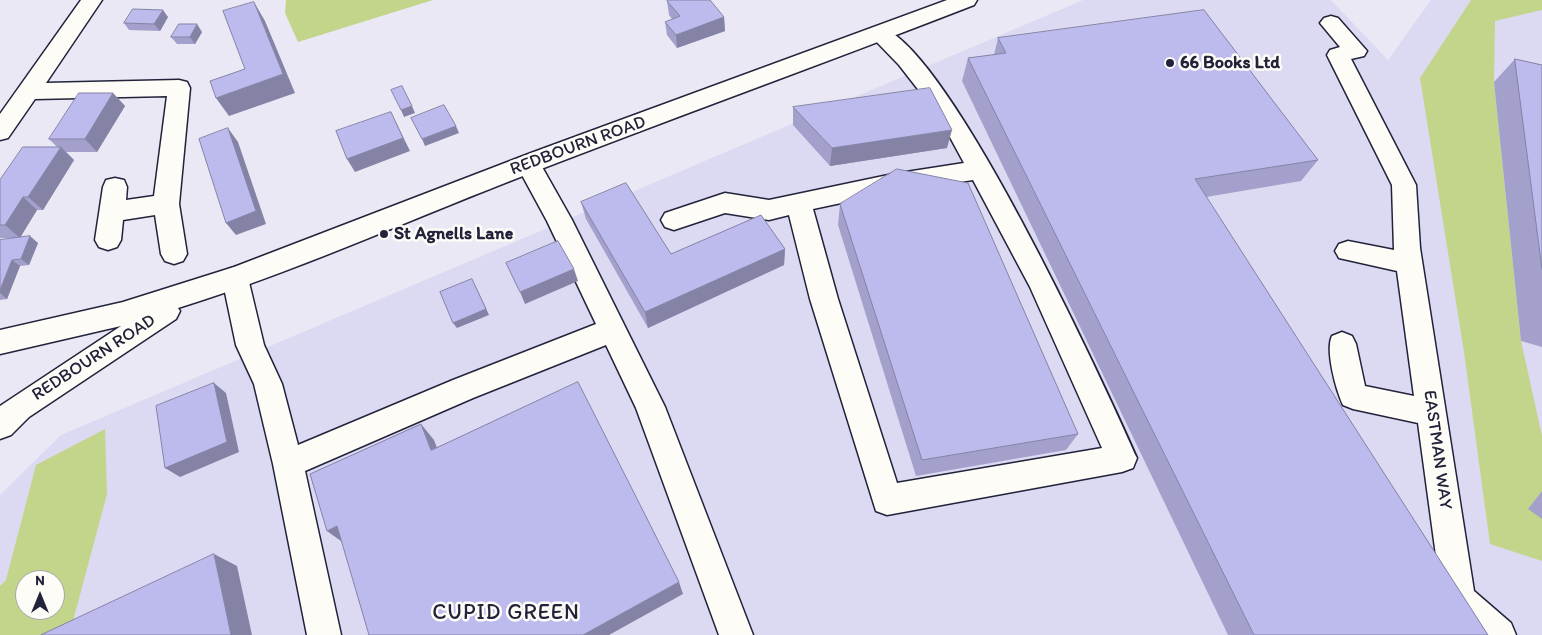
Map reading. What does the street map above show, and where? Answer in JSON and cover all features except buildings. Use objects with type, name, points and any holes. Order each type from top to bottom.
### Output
[{"type":"main road","points":[[0,132],[92,0]]},
{"type":"main road","name":"REDBOURN ROAD","points":[[0,342],[87,325],[190,295],[528,164],[967,0]]},
{"type":"main road","name":"EASTMAN WAY","points":[[1331,23],[1356,51],[1338,55],[1404,185],[1408,255],[1460,600],[1499,635]]},
{"type":"main road","points":[[799,203],[824,299],[887,500],[1122,458],[1042,284],[947,111],[907,60],[880,34]]},
{"type":"main road","points":[[30,91],[179,88],[166,204],[174,254]]},
{"type":"main road","points":[[528,164],[650,407],[736,635]]},
{"type":"main road","points":[[674,220],[725,203],[769,210],[893,182],[980,170]]},
{"type":"main road","points":[[108,240],[114,186]]},
{"type":"main road","points":[[111,212],[166,204]]},
{"type":"main road","points":[[1348,251],[1408,255]]},
{"type":"main road","points":[[235,278],[250,345],[268,384],[288,464],[324,635]]},
{"type":"main road","name":"REDBOURN ROAD","points":[[0,425],[19,408],[190,295]]},
{"type":"main road","points":[[288,464],[463,389],[613,330]]},
{"type":"main road","points":[[1342,344],[1353,396],[1432,413]]},
{"type":"shaded area","points":[[1083,0],[1331,0],[1388,60],[1431,0],[1542,0],[1542,635],[0,635],[0,495],[61,435]]},
{"type":"green space","points":[[286,0],[433,0],[298,42],[285,13]]},
{"type":"green space","points":[[1471,0],[1542,0],[1542,10],[1495,21],[1494,82],[1521,341],[1542,436],[1542,561],[1490,544],[1464,352],[1420,78]]},
{"type":"green space","points":[[105,429],[107,494],[73,621],[54,635],[0,635],[0,586],[6,580],[36,465]]},
{"type":"place","name":"66 Books Ltd","points":[[1170,63]]},
{"type":"place","name":"St Agnells Lane","points":[[384,234]]},
{"type":"district","name":"CUPID GREEN","points":[[506,613]]}]
